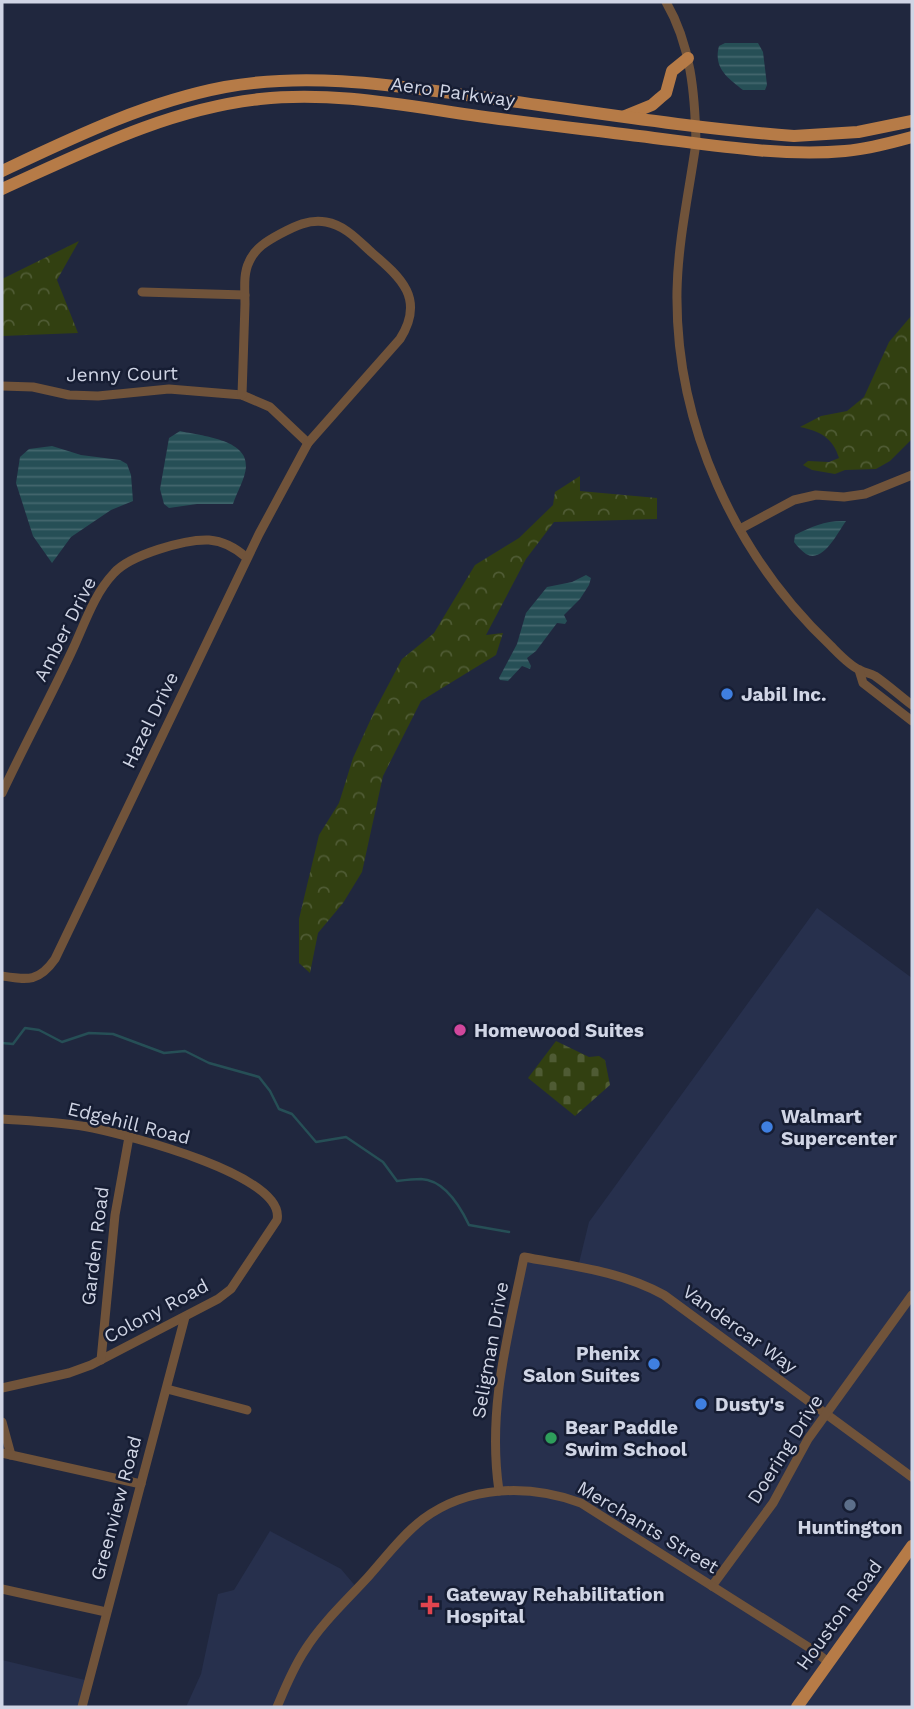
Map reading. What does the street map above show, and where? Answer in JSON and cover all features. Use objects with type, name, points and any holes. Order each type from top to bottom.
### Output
[{"type":"main road","points":[[625,116],[652,105],[666,93],[672,71],[688,58]]},
{"type":"main road","name":"Aero Parkway","points":[[2,171],[110,121],[150,107],[191,94],[269,82],[376,82],[762,133],[815,136],[876,130],[912,121]]},
{"type":"main road","name":"Aero Parkway","points":[[2,189],[119,136],[159,121],[204,109],[261,99],[300,97],[411,105],[696,143],[802,152],[884,145],[912,137]]},
{"type":"main road","name":"Houston Road","points":[[796,1707],[912,1546]]},
{"type":"street","points":[[666,2],[681,34],[688,58],[696,143],[677,287],[681,353],[692,412],[714,482],[766,570],[796,609],[832,647],[859,670],[872,674],[912,705]]},
{"type":"street","name":"Hazel Drive","points":[[2,976],[25,979],[35,977],[46,972],[55,959],[247,558],[308,443],[400,340],[408,326],[411,315],[407,289],[398,275],[338,226],[316,221],[296,225],[260,247],[247,264],[242,395]]},
{"type":"street","points":[[142,292],[245,295]]},
{"type":"street","name":"Jenny Court","points":[[2,386],[33,387],[69,395],[97,396],[169,389],[242,395]]},
{"type":"street","points":[[242,395],[270,407],[308,443]]},
{"type":"street","points":[[740,529],[794,500],[816,495],[844,497],[865,494],[912,475]]},
{"type":"street","name":"Amber Drive","points":[[2,793],[7,771],[47,703],[95,601],[116,570],[142,555],[199,540],[212,540],[229,546],[247,558]]},
{"type":"street","points":[[859,670],[863,683],[912,721]]},
{"type":"street","name":"Edgehill Road","points":[[2,1119],[92,1128],[177,1150],[207,1162],[259,1190],[276,1206]]},
{"type":"street","name":"Garden Road","points":[[101,1360],[115,1214],[129,1137]]},
{"type":"street","name":"Colony Road","points":[[2,1388],[69,1373],[101,1360],[186,1317],[231,1289],[276,1220],[276,1206]]},
{"type":"street","name":"Vandercar Way","points":[[524,1257],[603,1272],[643,1283],[666,1296],[912,1477]]},
{"type":"street","name":"Seligman Drive","points":[[499,1491],[494,1430],[496,1398],[524,1257]]},
{"type":"street","name":"Doering Drive","points":[[712,1586],[773,1503],[801,1450],[912,1295]]},
{"type":"street","name":"Greenview Road","points":[[82,1707],[186,1317]]},
{"type":"street","points":[[167,1389],[247,1409]]},
{"type":"street","points":[[2,1422],[6,1454],[141,1484]]},
{"type":"street","name":"Merchants Street","points":[[276,1707],[293,1671],[317,1632],[404,1536],[422,1520],[450,1503],[499,1491],[538,1490],[581,1503],[828,1662]]},
{"type":"street","points":[[2,1589],[106,1612]]},
{"type":"shaded area","points":[[725,43],[758,43],[763,52],[767,85],[765,90],[743,90],[727,77],[718,60],[719,46]]},
{"type":"shaded area","points":[[180,431],[222,440],[239,450],[245,458],[243,481],[233,504],[197,504],[169,508],[164,504],[160,489],[169,438]]},
{"type":"shaded area","points":[[52,446],[81,455],[120,460],[127,464],[131,475],[133,501],[111,510],[71,537],[52,563],[33,536],[16,483],[20,457],[29,449]]},
{"type":"shaded area","points":[[846,521],[829,545],[818,555],[806,554],[794,542],[795,535],[814,526]]},
{"type":"shaded area","points":[[586,575],[591,578],[589,585],[564,615],[567,621],[565,624],[557,623],[536,651],[527,658],[530,669],[522,666],[508,681],[500,680],[517,644],[526,613],[547,587],[572,582]]},
{"type":"shaded area","points":[[817,908],[912,978],[912,1707],[186,1707],[201,1674],[218,1594],[234,1590],[270,1531],[341,1569],[357,1588],[437,1510],[498,1491],[494,1430],[524,1257],[578,1267],[589,1222]]},
{"type":"shaded area","points":[[2,1660],[89,1681],[82,1707],[2,1707]]},
{"type":"green space","points":[[79,241],[57,280],[78,333],[2,336],[2,279]]},
{"type":"green space","points":[[912,315],[912,439],[890,461],[876,469],[845,470],[835,474],[812,470],[803,465],[808,461],[829,462],[839,458],[825,436],[800,427],[821,416],[847,411],[864,397],[889,342]]},
{"type":"green space","points":[[580,476],[580,491],[657,498],[657,519],[554,522],[526,559],[486,635],[503,633],[496,655],[421,701],[383,776],[362,872],[343,903],[318,933],[310,973],[299,963],[299,919],[319,835],[339,803],[353,758],[402,659],[434,633],[475,565],[519,538],[553,505],[555,492]]},
{"type":"green space","points":[[556,1041],[589,1057],[599,1056],[605,1060],[610,1085],[575,1116],[528,1078]]},
{"type":"waterway","points":[[2,1043],[13,1044],[25,1028],[39,1030],[62,1042],[89,1033],[113,1034],[164,1053],[185,1051],[209,1063],[259,1077],[279,1109],[292,1114],[316,1142],[346,1137],[383,1162],[397,1181],[429,1180],[444,1189],[456,1202],[469,1225],[509,1232]]},
{"type":"place","name":"Jabil Inc.","points":[[727,694]]},
{"type":"place","name":"Homewood Suites","points":[[460,1030]]},
{"type":"place","name":"Walmart Supercenter","points":[[767,1127]]},
{"type":"place","name":"Phenix Salon Suites","points":[[654,1364]]},
{"type":"place","name":"Dusty's","points":[[701,1404]]},
{"type":"place","name":"Bear Paddle Swim School","points":[[551,1438]]},
{"type":"place","name":"Huntington","points":[[850,1505]]},
{"type":"place","name":"Gateway Rehabilitation Hospital","points":[[430,1605]]}]
